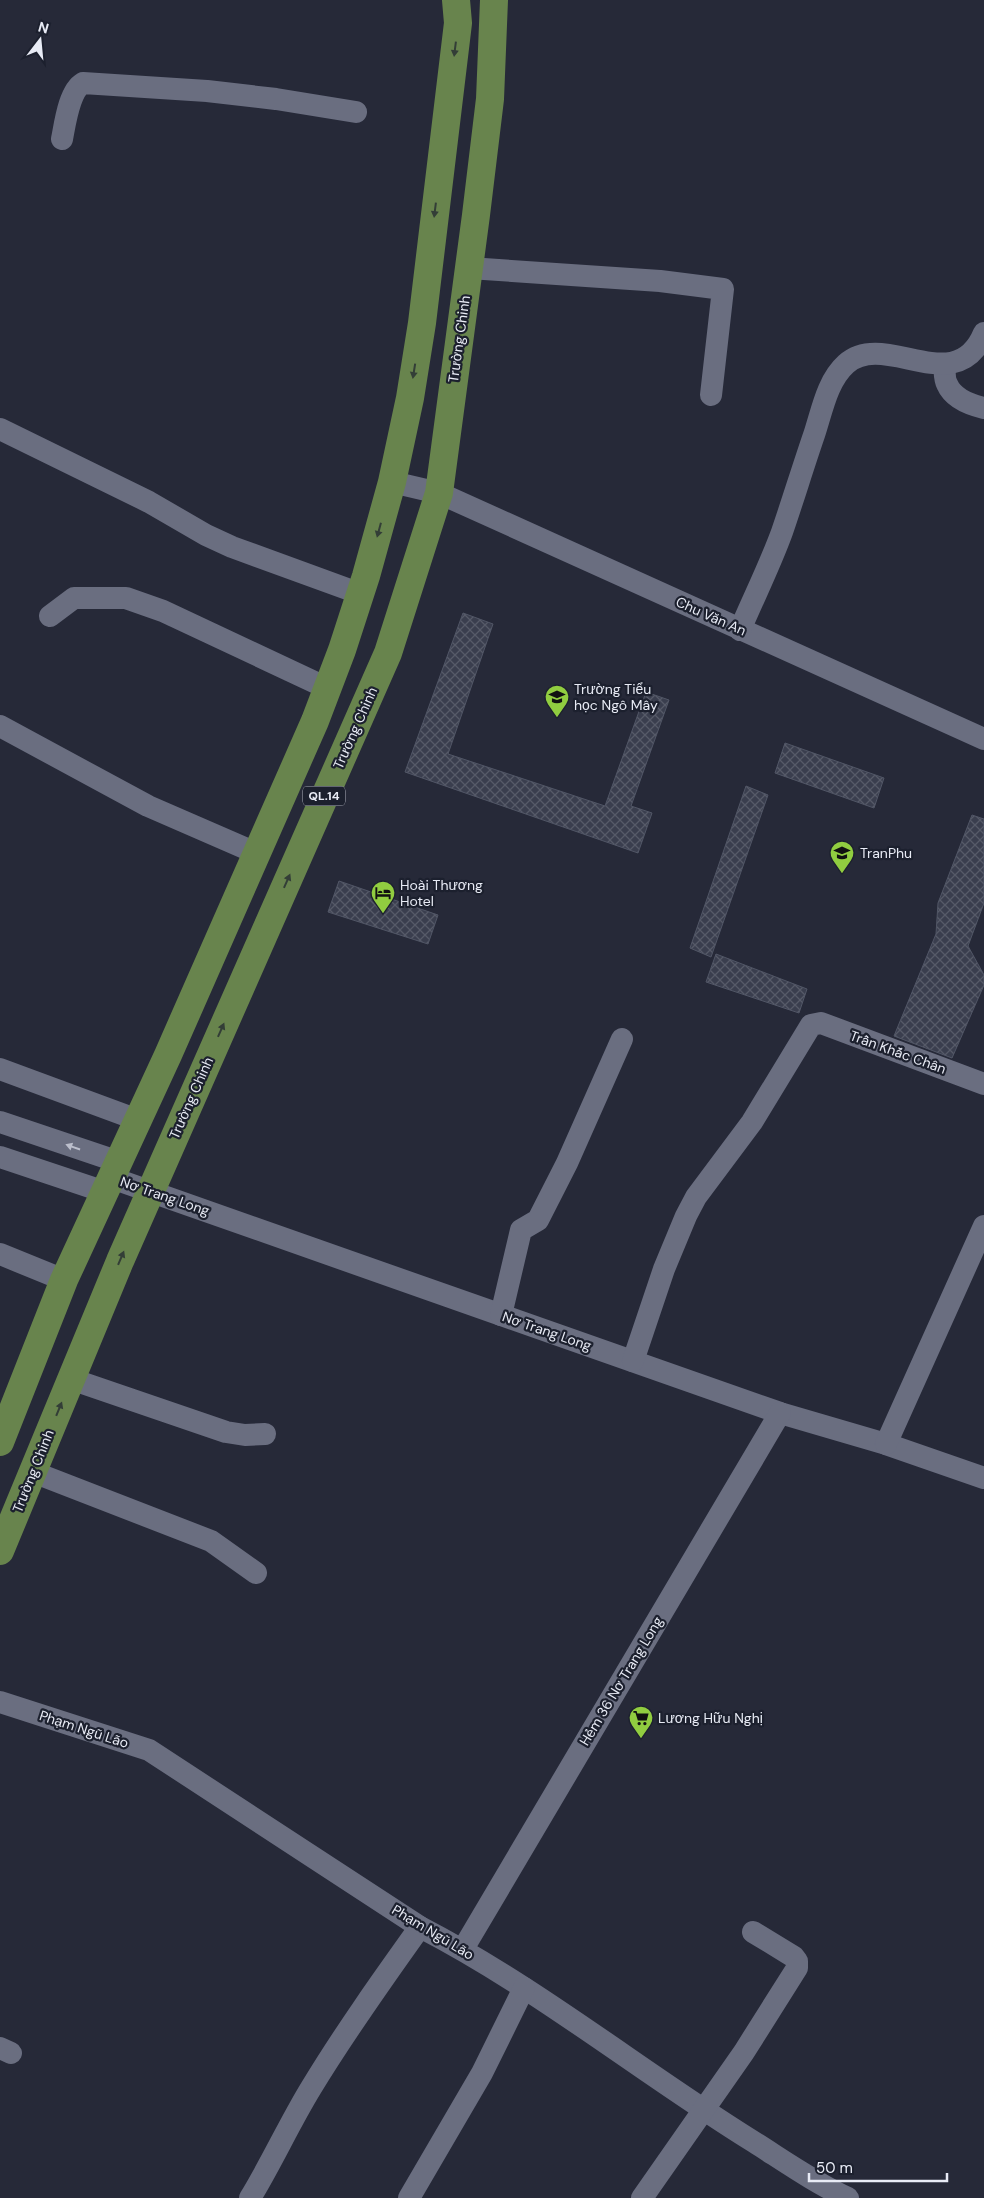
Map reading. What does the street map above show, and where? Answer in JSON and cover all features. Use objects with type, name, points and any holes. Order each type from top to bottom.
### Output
[{"type":"main road","name":"QL.14","points":[[0,1442],[64,1280],[138,1120],[315,721],[360,594],[392,482],[410,398],[422,323],[458,23],[456,0]]},
{"type":"main road","name":"Trường Chinh","points":[[0,1551],[150,1191],[388,653],[438,492],[490,99],[494,0]]},
{"type":"street","points":[[62,139],[76,87],[83,83],[207,91],[276,99],[356,112]]},
{"type":"street","points":[[469,268],[660,280],[723,289],[711,396]]},
{"type":"street","points":[[740,630],[782,533],[825,398],[840,371],[848,363],[866,355],[944,364],[967,358],[974,351],[984,333]]},
{"type":"street","points":[[944,364],[947,384],[956,396],[972,405],[984,408]]},
{"type":"street","points":[[0,429],[149,502],[206,535],[360,594]]},
{"type":"street","name":"Chu Văn An","points":[[392,482],[438,492],[984,739]]},
{"type":"street","points":[[50,616],[74,598],[126,598],[163,611],[327,688]]},
{"type":"street","points":[[0,726],[148,806],[256,853]]},
{"type":"street","name":"Trần Khắc Chân","points":[[632,1361],[664,1269],[696,1197],[752,1122],[811,1025],[821,1023],[984,1084]]},
{"type":"street","points":[[501,1315],[521,1230],[538,1220],[567,1163],[622,1039]]},
{"type":"street","points":[[0,1069],[138,1120]]},
{"type":"street","points":[[0,1122],[112,1177]]},
{"type":"street","points":[[0,1158],[112,1177]]},
{"type":"street","name":"Nơ Trang Long","points":[[112,1177],[780,1414],[886,1444],[984,1478]]},
{"type":"street","points":[[886,1444],[984,1226]]},
{"type":"street","points":[[0,1254],[64,1280]]},
{"type":"street","points":[[71,1379],[226,1432],[245,1435],[265,1434]]},
{"type":"street","name":"Hẻm 36 Nơ Trang Long","points":[[463,1949],[780,1414]]},
{"type":"street","points":[[32,1472],[211,1540],[256,1573]]},
{"type":"street","name":"Phạm Ngũ Lão","points":[[0,1702],[149,1750],[420,1927],[463,1949],[524,1988],[702,2110],[848,2198]]},
{"type":"street","points":[[250,2198],[310,2090],[348,2027],[420,1927]]},
{"type":"street","points":[[642,2198],[744,2052],[797,1968],[797,1961],[794,1957],[753,1932]]},
{"type":"street","points":[[409,2198],[482,2073],[524,1988]]},
{"type":"building","points":[[463,613],[493,624],[448,754],[605,806],[646,692],[669,700],[631,806],[652,813],[638,853],[405,772]]},
{"type":"building","points":[[785,743],[884,778],[874,808],[775,773]]},
{"type":"building","points":[[746,786],[768,795],[711,957],[690,948]]},
{"type":"building","points":[[972,815],[984,819],[984,903],[968,946],[984,975],[984,985],[952,1058],[894,1036],[936,934],[938,903]]},
{"type":"building","name":"Hoài Thương Hotel","points":[[339,881],[438,915],[428,944],[328,912]]},
{"type":"building","points":[[716,954],[807,989],[799,1013],[706,982]]},
{"type":"place","name":"Trường Tiểu học Ngô Mây","points":[[557,718]]},
{"type":"place","name":"TranPhu","points":[[842,874]]},
{"type":"place","name":"Hoài Thương Hotel","points":[[383,914]]},
{"type":"place","name":"Lương Hữu Nghị","points":[[641,1739]]}]
